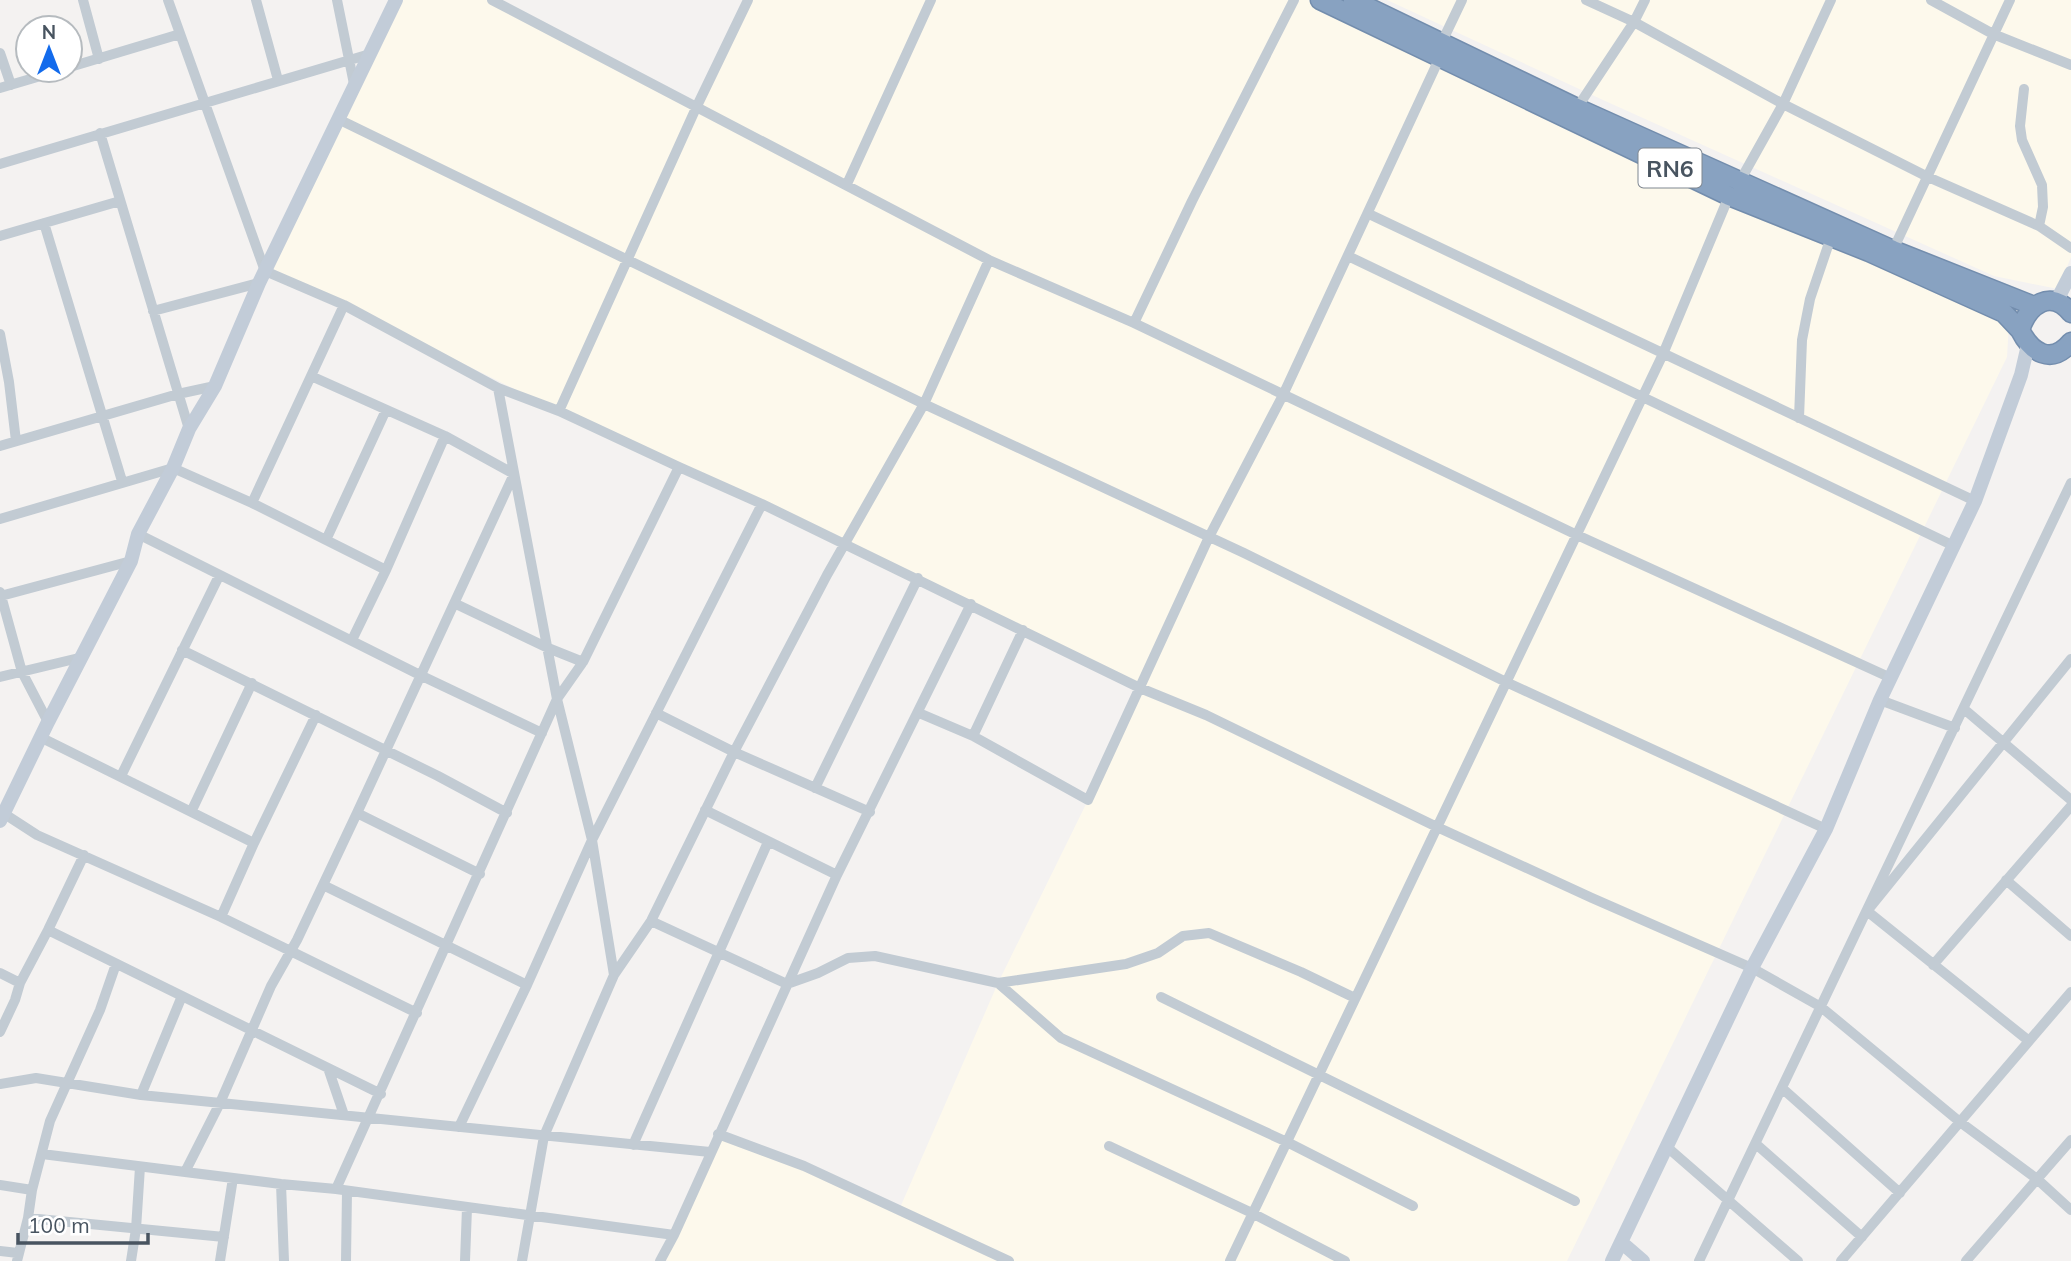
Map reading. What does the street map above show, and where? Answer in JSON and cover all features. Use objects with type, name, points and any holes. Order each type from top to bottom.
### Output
[{"type":"highway","name":"RN6","points":[[1320,0],[1577,108],[1734,189],[2034,306]]},
{"type":"highway","name":"RN6","points":[[1353,0],[1441,50],[1831,237],[2004,313],[2048,347]]},
{"type":"highway","points":[[2048,347],[2028,311],[2047,301],[2066,306]]},
{"type":"street","points":[[83,0],[99,59]]},
{"type":"street","points":[[168,0],[262,277]]},
{"type":"street","points":[[256,0],[278,80]]},
{"type":"street","points":[[337,0],[354,85]]},
{"type":"street","points":[[396,0],[262,277],[215,386],[189,429],[173,467],[138,534],[131,561],[1,815],[37,835],[290,949],[417,1013]]},
{"type":"street","points":[[492,0],[989,260],[1135,323],[1577,535],[1891,678]]},
{"type":"street","points":[[559,411],[627,258],[748,0]]},
{"type":"street","points":[[847,184],[931,0]]},
{"type":"street","points":[[1135,323],[1198,189],[1294,0]]},
{"type":"street","points":[[919,713],[973,736],[1088,800],[1209,537],[1283,395],[1369,214],[1462,0]]},
{"type":"street","points":[[1586,0],[1634,22],[1783,104],[1928,177],[2039,226],[2071,248]]},
{"type":"street","points":[[1577,108],[1634,22],[1645,0]]},
{"type":"street","points":[[1230,1261],[1663,354],[1734,189],[1783,104],[1831,0]]},
{"type":"street","points":[[1931,0],[1993,34],[2071,65]]},
{"type":"street","points":[[1894,250],[2010,0]]},
{"type":"street","points":[[84,63],[180,34]]},
{"type":"street","points":[[0,53],[5,87]]},
{"type":"street","points":[[0,164],[370,54]]},
{"type":"street","points":[[2024,89],[2020,126],[2022,140],[2042,185],[2043,207],[2039,226]]},
{"type":"street","points":[[338,119],[924,404],[1209,537],[1506,682],[1826,829]]},
{"type":"street","points":[[100,133],[189,429]]},
{"type":"street","points":[[0,236],[120,201]]},
{"type":"street","points":[[1369,214],[1975,502]]},
{"type":"street","points":[[44,223],[122,481]]},
{"type":"street","points":[[1799,418],[1802,340],[1810,299],[1831,237]]},
{"type":"street","points":[[1348,256],[1954,546]]},
{"type":"street","points":[[522,1261],[544,1136],[614,975],[651,921],[734,752],[845,543],[924,404],[989,260]]},
{"type":"street","points":[[2066,306],[2071,273]]},
{"type":"street","points":[[153,311],[262,277],[344,305],[498,388],[559,411],[762,504],[1140,688],[1206,715],[1437,827],[1752,968],[1821,1007],[2071,1210]]},
{"type":"street","points":[[252,503],[344,305]]},
{"type":"street","points":[[0,334],[5,382],[16,441]]},
{"type":"street","points":[[1612,1261],[1752,968],[1826,829],[1880,700],[1975,502],[2021,375],[2048,347]]},
{"type":"street","points":[[311,376],[445,436],[514,474]]},
{"type":"street","points":[[0,446],[178,394],[215,386]]},
{"type":"street","points":[[498,388],[557,699],[592,840],[614,975]]},
{"type":"street","points":[[326,540],[386,410]]},
{"type":"street","points":[[352,640],[445,436]]},
{"type":"street","points":[[0,519],[173,467],[386,570]]},
{"type":"street","points":[[346,1261],[342,1190],[370,1118],[557,699],[583,662],[678,467]]},
{"type":"street","points":[[186,1172],[253,1031],[271,986],[387,751],[514,474]]},
{"type":"street","points":[[1699,1261],[2071,482]]},
{"type":"street","points":[[459,1127],[592,840],[762,504]]},
{"type":"street","points":[[138,534],[542,733]]},
{"type":"street","points":[[48,722],[22,672],[1,594],[131,561]]},
{"type":"street","points":[[121,776],[219,576]]},
{"type":"street","points":[[815,788],[918,578]]},
{"type":"street","points":[[456,604],[583,662]]},
{"type":"street","points":[[660,1261],[837,875],[971,604]]},
{"type":"street","points":[[973,736],[1023,630]]},
{"type":"street","points":[[181,650],[252,683],[507,813]]},
{"type":"street","points":[[0,677],[83,657]]},
{"type":"street","points":[[1867,911],[2003,741],[2069,666]]},
{"type":"street","points":[[192,810],[252,683]]},
{"type":"street","points":[[1880,700],[1955,728]]},
{"type":"street","points":[[1964,709],[2071,800]]},
{"type":"street","points":[[656,713],[734,752],[870,812]]},
{"type":"street","points":[[221,917],[316,715]]},
{"type":"street","points":[[40,737],[254,842]]},
{"type":"street","points":[[1933,965],[2071,806]]},
{"type":"street","points":[[705,810],[837,875]]},
{"type":"street","points":[[357,813],[480,874]]},
{"type":"street","points":[[633,1145],[768,842]]},
{"type":"street","points":[[0,1032],[20,983],[85,855]]},
{"type":"street","points":[[2006,880],[2071,936]]},
{"type":"street","points":[[323,885],[527,985]]},
{"type":"street","points":[[1867,911],[2029,1041]]},
{"type":"street","points":[[651,921],[788,984],[848,958],[875,956],[998,983],[1126,964],[1158,953],[1183,936],[1209,933],[1355,998]]},
{"type":"street","points":[[48,930],[381,1094]]},
{"type":"street","points":[[0,1251],[18,1257],[50,1121],[100,1010],[116,964]]},
{"type":"street","points":[[0,973],[20,983]]},
{"type":"street","points":[[998,983],[1061,1038],[1287,1142],[1413,1206]]},
{"type":"street","points":[[1841,1261],[2071,992]]},
{"type":"street","points":[[141,1094],[182,996]]},
{"type":"street","points":[[1161,997],[1575,1201]]},
{"type":"street","points":[[328,1068],[344,1115]]},
{"type":"street","points":[[0,1084],[36,1078],[220,1103],[710,1153]]},
{"type":"street","points":[[1783,1089],[1900,1193]]},
{"type":"street","points":[[718,1134],[804,1166],[1009,1261]]},
{"type":"street","points":[[1971,1259],[2071,1140]]},
{"type":"street","points":[[1756,1144],[1862,1237]]},
{"type":"street","points":[[1110,1146],[1252,1213],[1345,1261]]},
{"type":"street","points":[[1667,1147],[1798,1261]]},
{"type":"street","points":[[42,1154],[342,1190],[674,1235]]},
{"type":"street","points":[[131,1261],[141,1167]]},
{"type":"street","points":[[220,1261],[233,1178]]},
{"type":"street","points":[[281,1184],[284,1261]]},
{"type":"street","points":[[0,1185],[32,1190]]},
{"type":"street","points":[[465,1261],[467,1208]]},
{"type":"street","points":[[28,1218],[224,1237]]},
{"type":"street","points":[[1621,1242],[1643,1261]]},
{"type":"shaded area","points":[[396,0],[492,0],[696,108],[748,0],[1326,0],[2009,323],[2007,357],[1567,1261],[668,1261],[662,1258],[718,1134],[899,1210],[998,983],[1140,688],[559,411],[273,269]]},
{"type":"shaded area","points":[[1387,0],[2071,0],[2071,257],[2058,289],[1994,276]]}]
